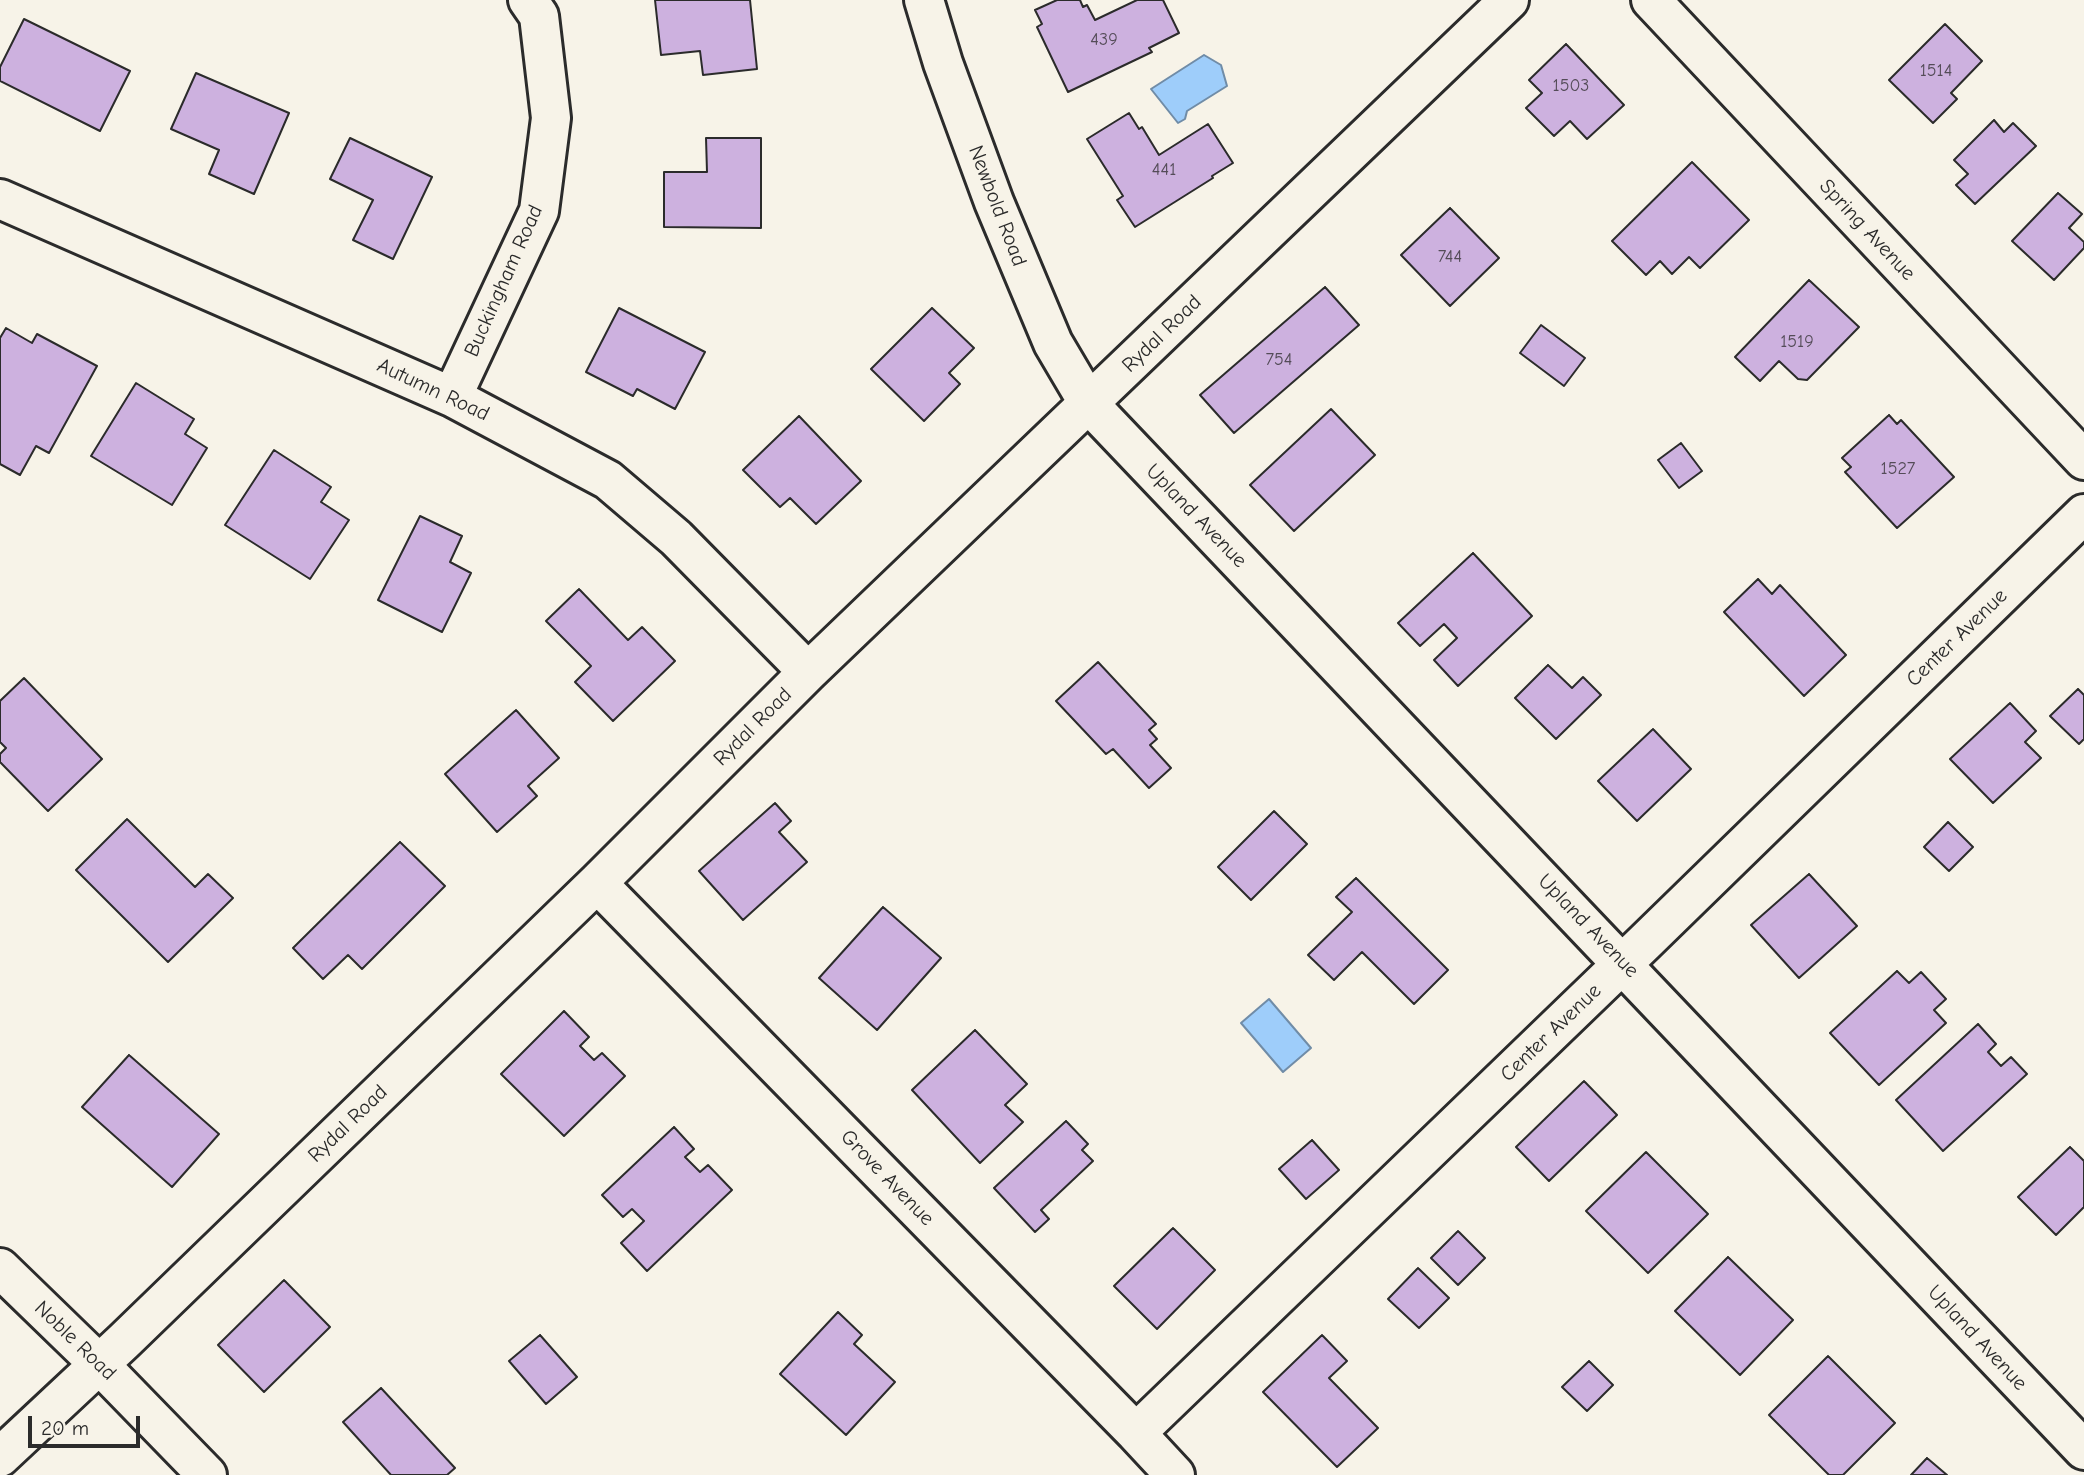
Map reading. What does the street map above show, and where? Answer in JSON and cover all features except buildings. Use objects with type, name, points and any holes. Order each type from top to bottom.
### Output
[{"type":"street","name":"Buckingham Road","points":[[453,397],[539,211],[551,118],[539,16],[528,0]]},
{"type":"street","name":"Newbold Road","points":[[924,0],[943,63],[993,202],[1053,343],[1089,404]]},
{"type":"street","name":"Rydal Road","points":[[0,1457],[100,1364],[597,883],[808,672],[1509,0]]},
{"type":"street","name":"Spring Avenue","points":[[1651,0],[2084,460]]},
{"type":"street","name":"Autumn Road","points":[[0,199],[453,397],[608,480],[676,538],[808,672]]},
{"type":"street","name":"Upland Avenue","points":[[1089,404],[2084,1450]]},
{"type":"street","name":"Center Avenue","points":[[1136,1433],[2084,514]]},
{"type":"street","name":"Grove Avenue","points":[[597,883],[1175,1475]]},
{"type":"street","name":"Noble Road","points":[[0,1268],[100,1364],[207,1475]]},
{"type":"water","points":[[1204,55],[1221,65],[1227,86],[1187,111],[1185,119],[1178,123],[1151,89]]},
{"type":"water","points":[[1269,999],[1311,1048],[1283,1072],[1241,1023]]}]
